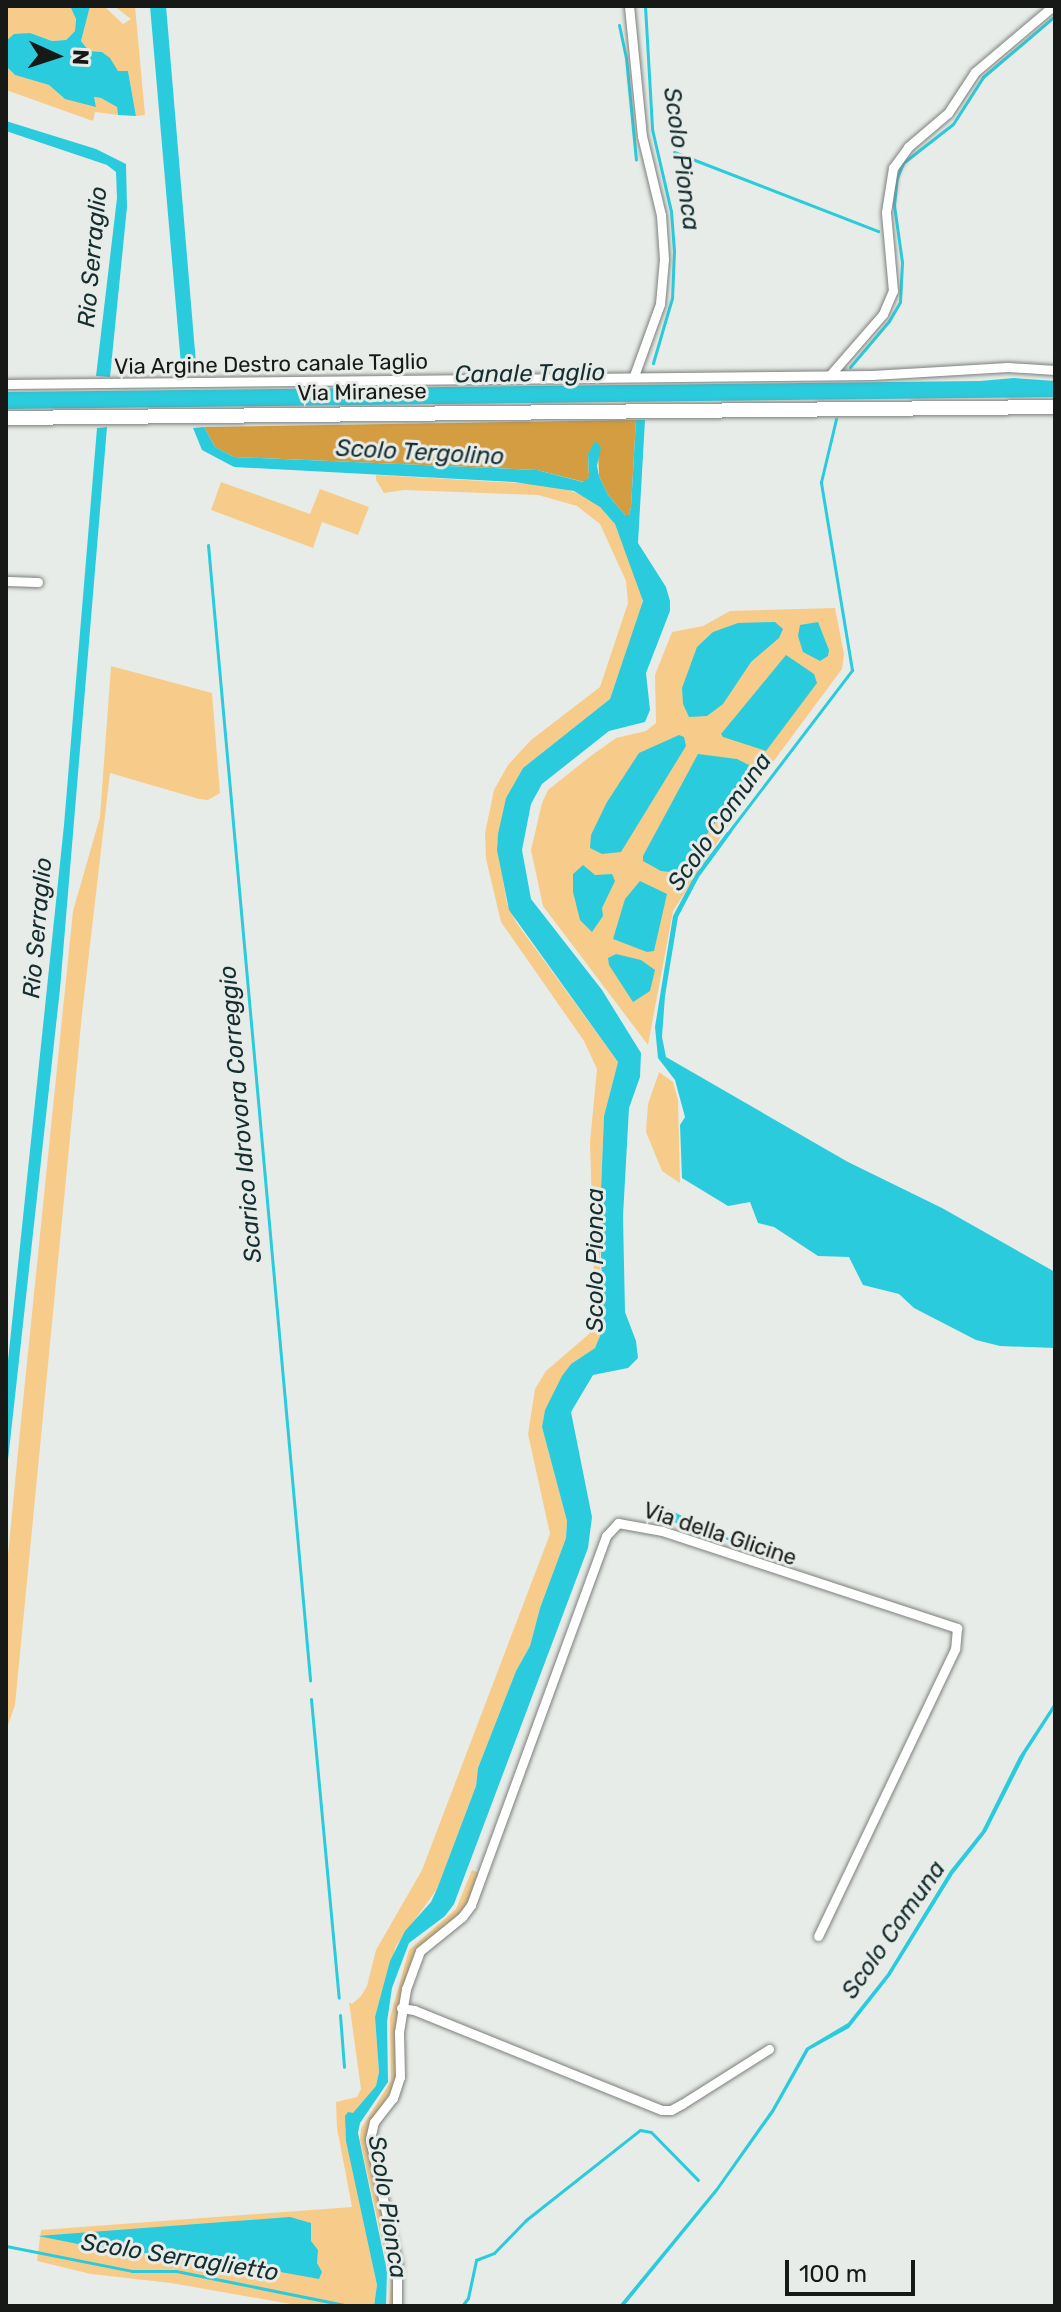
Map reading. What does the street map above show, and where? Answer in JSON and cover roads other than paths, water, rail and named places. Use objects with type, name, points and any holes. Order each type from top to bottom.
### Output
[{"type":"main road","name":"Via Miranese","points":[[6,418],[1055,407]]},
{"type":"street","points":[[629,6],[642,136],[661,215],[664,259],[660,304],[634,376]]},
{"type":"street","points":[[830,375],[883,314],[893,291],[886,196],[893,168],[908,147],[948,113],[975,72],[1053,6]]},
{"type":"street","name":"Via Argine Destro canale Taglio","points":[[6,384],[830,375],[1008,367],[1055,370]]},
{"type":"street","points":[[6,581],[38,582]]},
{"type":"street","name":"Via della Glicine","points":[[397,2306],[397,2263],[370,2139],[374,2122],[393,2098],[400,2077],[401,2008],[420,1951],[462,1917],[471,1905],[606,1536],[618,1523],[662,1531],[957,1628],[955,1649],[818,1936]]},
{"type":"street","points":[[401,2008],[414,2010],[662,2110],[682,2104],[769,2049]]},
{"type":"water","points":[[70,6],[90,6],[81,41],[89,51],[102,52],[110,58],[118,71],[128,71],[136,116],[118,115],[117,107],[101,98],[94,97],[96,107],[65,99],[49,85],[15,75],[6,66],[6,41],[14,34],[30,33],[52,41],[66,40],[75,31],[76,19]]},
{"type":"water","points":[[150,6],[166,6],[197,375],[182,376]]},
{"type":"water","points":[[6,121],[96,149],[126,164],[127,207],[110,377],[96,376],[117,198],[116,172],[107,165],[6,131]]},
{"type":"water","points":[[1014,378],[1055,381],[1055,397],[6,409],[6,392],[980,381]]},
{"type":"water","points":[[636,420],[645,420],[638,543],[666,587],[670,601],[670,611],[646,673],[650,710],[645,722],[609,731],[542,784],[531,804],[522,850],[531,899],[602,990],[641,1053],[640,1077],[629,1108],[623,1216],[625,1312],[636,1341],[638,1358],[628,1368],[593,1375],[571,1412],[592,1517],[588,1548],[454,1904],[445,1916],[409,1943],[392,1988],[387,2022],[388,2082],[360,2123],[358,2133],[387,2271],[386,2306],[374,2306],[377,2285],[346,2141],[345,2116],[348,2112],[353,2113],[376,2086],[379,2072],[375,2017],[390,1961],[405,1931],[431,1902],[437,1889],[476,1786],[478,1768],[516,1671],[530,1646],[540,1608],[566,1538],[567,1521],[542,1427],[545,1410],[562,1376],[571,1364],[595,1348],[603,1329],[600,1215],[604,1116],[618,1062],[509,910],[497,850],[498,834],[506,798],[523,768],[610,699],[643,601],[615,524],[600,507],[574,491],[514,482],[234,467],[202,450],[193,428],[204,427],[215,447],[234,457],[537,470],[583,482],[589,477],[588,454],[595,441],[601,447],[597,466],[599,476],[608,495],[625,515],[629,515]]},
{"type":"water","points":[[107,427],[60,989],[6,1478],[6,1380],[64,825],[97,428]]},
{"type":"water","points":[[775,622],[783,629],[779,638],[751,662],[723,704],[707,716],[689,717],[683,704],[682,688],[697,647],[713,632],[738,623]]},
{"type":"water","points":[[818,622],[829,650],[828,656],[820,661],[803,652],[798,636],[800,625]]},
{"type":"water","points":[[786,655],[814,674],[817,683],[766,751],[723,737],[721,734]]},
{"type":"water","points":[[679,735],[684,737],[686,746],[621,852],[602,854],[590,848],[591,835],[607,802],[639,753]]},
{"type":"water","points":[[698,754],[737,759],[749,765],[751,773],[679,873],[661,871],[643,861],[643,856]]},
{"type":"water","points":[[727,832],[732,832],[699,877],[678,917],[665,996],[662,1037],[666,1057],[848,1162],[942,1208],[1055,1272],[1055,1348],[1000,1346],[976,1340],[914,1308],[899,1294],[863,1285],[849,1257],[818,1256],[774,1227],[758,1223],[750,1202],[728,1206],[682,1178],[680,1125],[685,1117],[675,1080],[658,1058],[655,1027],[673,916],[695,875]]},
{"type":"water","points":[[583,865],[595,875],[612,874],[615,881],[602,908],[603,916],[592,932],[580,920],[573,892],[573,874]]},
{"type":"water","points":[[640,881],[667,894],[654,951],[647,952],[613,939],[625,899]]},
{"type":"water","points":[[616,954],[641,960],[655,970],[650,991],[633,1002],[609,965],[608,958]]},
{"type":"water","points":[[668,1509],[716,1533],[767,1553],[670,1521],[664,1517]]},
{"type":"water","points":[[1055,1702],[1055,1708],[1026,1753],[986,1832],[953,1874],[890,1976],[849,2028],[809,2050],[774,2112],[717,2192],[624,2306],[619,2306],[717,2187],[772,2109],[806,2048],[848,2023],[887,1974],[950,1871],[982,1831],[1019,1757]]},
{"type":"water","points":[[290,2217],[311,2223],[311,2241],[318,2250],[317,2263],[322,2272],[319,2279],[191,2256],[113,2251],[38,2236]]},
{"type":"waterway","name":"Scolo Pionca","points":[[645,6],[652,129],[671,211],[674,251],[672,298],[653,363]]},
{"type":"waterway","name":"Scolo Comuna","points":[[850,367],[889,321],[900,302],[902,262],[894,205],[897,178],[903,163],[953,124],[983,77],[1055,16]]},
{"type":"waterway","points":[[619,25],[626,58],[636,160]]},
{"type":"waterway","points":[[674,152],[878,231]]},
{"type":"waterway","name":"Scolo Comuna","points":[[728,833],[852,670],[821,482],[836,419]]},
{"type":"waterway","name":"Scarico Idrovora Correggio","points":[[208,545],[310,1680]]},
{"type":"waterway","name":"Scarico Idrovora Correggio","points":[[311,1699],[339,1998]]},
{"type":"waterway","name":"Scarico Idrovora Correggio","points":[[340,2015],[344,2067]]},
{"type":"waterway","name":"Scolo Serraglietto","points":[[462,2306],[468,2298],[476,2260],[494,2253],[526,2220],[640,2130],[651,2132],[698,2180]]},
{"type":"waterway","name":"Scolo Serraglietto","points":[[6,2246],[132,2271],[176,2271],[349,2306]]},
{"type":"water label","name":"Rio Serraglio","points":[[93,257]]},
{"type":"water label","name":"Canale Taglio","points":[[530,374]]},
{"type":"water label","name":"Scolo Tergolino","points":[[420,453]]},
{"type":"water label","name":"Rio Serraglio","points":[[38,928]]}]
